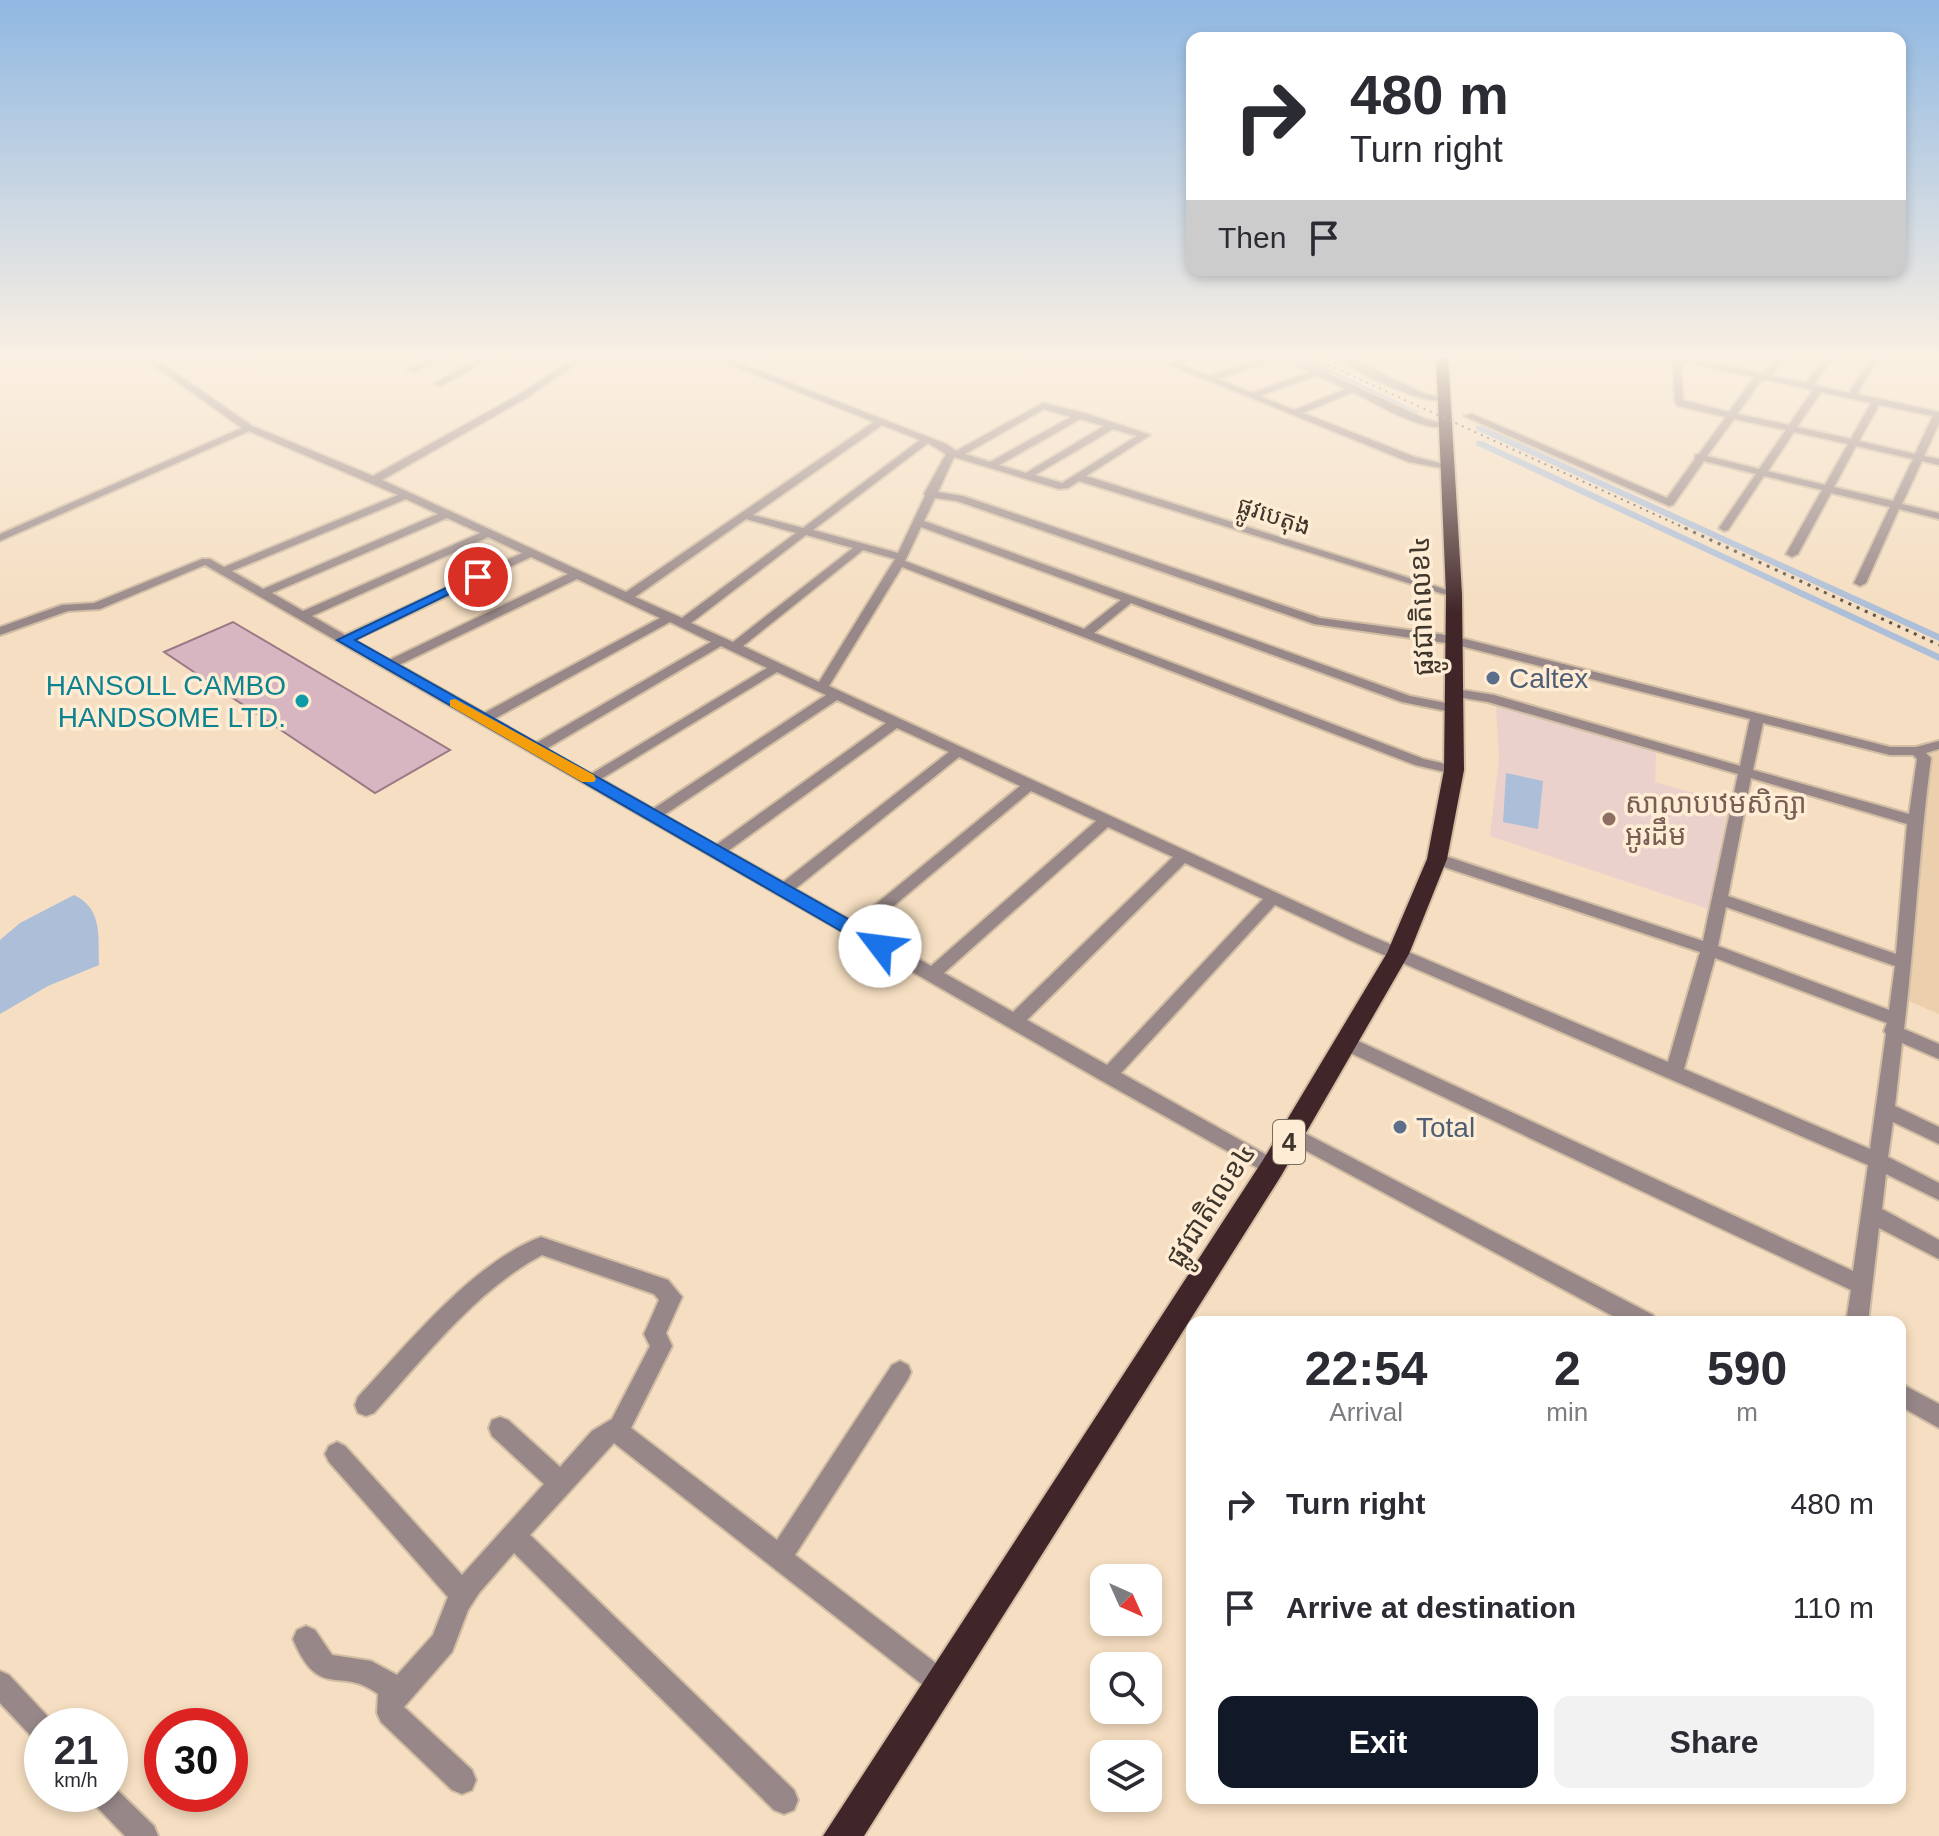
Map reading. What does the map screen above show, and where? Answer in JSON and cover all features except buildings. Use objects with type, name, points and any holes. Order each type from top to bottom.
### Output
[{"type":"highway","name":"ផ្លូវជាតិលេខ៤","points":[[842,1836],[1293,1135],[1398,954],[1437,859],[1454,770],[1454,594],[1447,466],[1452,442]]},
{"type":"street","points":[[0,538],[218,442]]},
{"type":"street","points":[[282,442],[407,495],[1398,954],[1877,1160],[1939,1192]]},
{"type":"street","points":[[374,480],[442,442]]},
{"type":"street","points":[[627,597],[852,442]]},
{"type":"street","points":[[484,719],[677,620],[806,532],[924,442]]},
{"type":"street","points":[[929,442],[954,454],[1064,486],[1135,442]]},
{"type":"street","points":[[822,688],[900,560],[929,494],[954,454],[977,442]]},
{"type":"street","points":[[991,465],[1033,442]]},
{"type":"street","points":[[1027,476],[1085,442]]},
{"type":"street","points":[[1367,442],[1413,460],[1447,466]]},
{"type":"street","points":[[1511,442],[1663,502],[1671,501],[1709,442]]},
{"type":"street","points":[[1724,528],[1784,442]]},
{"type":"street","points":[[1847,442],[1939,462]]},
{"type":"street","points":[[1860,583],[1926,442]]},
{"type":"street","points":[[1792,554],[1853,443]]},
{"type":"street","points":[[1698,457],[1939,516]]},
{"type":"street","name":"ផ្លូវបេតុង","points":[[1081,478],[1454,594]]},
{"type":"street","points":[[929,494],[959,498],[1318,621],[1453,640],[1890,751],[1916,751],[1939,745]]},
{"type":"street","points":[[223,571],[407,495]]},
{"type":"street","points":[[263,593],[447,514]]},
{"type":"street","points":[[746,516],[900,560],[1420,762],[1454,770]]},
{"type":"street","points":[[917,522],[1407,699],[1456,701],[1489,698],[1915,821]]},
{"type":"street","points":[[303,616],[489,533]]},
{"type":"street","points":[[536,749],[728,644],[861,547]]},
{"type":"street","points":[[344,640],[531,553]]},
{"type":"street","points":[[0,631],[66,608],[96,606],[206,561],[1272,1168]]},
{"type":"street","points":[[389,665],[578,574]]},
{"type":"street","points":[[1087,632],[1128,600]]},
{"type":"street","points":[[590,780],[777,667]]},
{"type":"street","points":[[653,816],[837,694]]},
{"type":"street","points":[[1674,1072],[1709,949],[1757,717]]},
{"type":"street","points":[[716,852],[897,722]]},
{"type":"street","points":[[783,890],[959,751]]},
{"type":"street","points":[[1858,1316],[1904,963],[1915,821],[1924,758],[1916,751]]},
{"type":"street","points":[[854,931],[1031,784]]},
{"type":"street","points":[[932,975],[1107,820]]},
{"type":"street","points":[[1014,1022],[1184,855]]},
{"type":"street","points":[[1437,859],[1709,949],[1894,1025],[1939,1052]]},
{"type":"street","points":[[1108,1076],[1274,897]]},
{"type":"street","points":[[1720,899],[1904,963]]},
{"type":"street","points":[[1348,1044],[1862,1285]]},
{"type":"street","points":[[1885,1110],[1939,1136]]},
{"type":"street","points":[[1293,1135],[1634,1316]]},
{"type":"street","points":[[1872,1214],[1939,1250]]},
{"type":"street","points":[[366,1405],[448,1319],[516,1260],[541,1246],[661,1287],[671,1297],[655,1334],[661,1346],[617,1432]]},
{"type":"street","points":[[779,1558],[900,1372]]},
{"type":"street","points":[[1906,1398],[1939,1417]]},
{"type":"street","points":[[500,1428],[560,1483]]},
{"type":"street","points":[[462,1780],[390,1713],[390,1703],[443,1643],[463,1595],[608,1431],[617,1432],[941,1683]]},
{"type":"street","points":[[337,1454],[463,1595]]},
{"type":"street","points":[[515,1537],[784,1800]]},
{"type":"street","points":[[306,1639],[314,1659],[334,1671],[366,1673],[399,1694]]},
{"type":"street","points":[[0,1684],[24,1710]]},
{"type":"street","points":[[121,1812],[144,1836]]},
{"type":"shaded area","name":"សាលាបឋមសិក្សា អូរដឹម","points":[[1496,705],[1656,752],[1655,782],[1729,803],[1708,909],[1490,836],[1499,759]]},
{"type":"shaded area","points":[[1939,751],[1939,1014],[1906,1000],[1930,754]]},
{"type":"water","points":[[1506,773],[1543,781],[1538,829],[1503,822]]},
{"type":"water","points":[[74,895],[90,908],[97,924],[99,965],[48,986],[0,1014],[0,940],[20,923]]},
{"type":"waterway","points":[[1509,442],[1939,638]]},
{"type":"waterway","points":[[1479,443],[1939,658]]},
{"type":"railway","points":[[1496,442],[1689,530]]},
{"type":"railway","points":[[1685,528],[1939,645]]},
{"type":"slow traffic","points":[[455,703],[588,779]]},
{"type":"place","name":"Caltex","points":[[1493,678]]},
{"type":"place","name":"HANSOLL CAMBO HANDSOME LTD.","points":[[302,701]]},
{"type":"place","name":"សាលាបឋមសិក្សា អូរដឹម","points":[[1609,819]]},
{"type":"place","name":"Total","points":[[1400,1127]]},
{"type":"route","points":[[478,577],[344,640],[880,946]]}]
